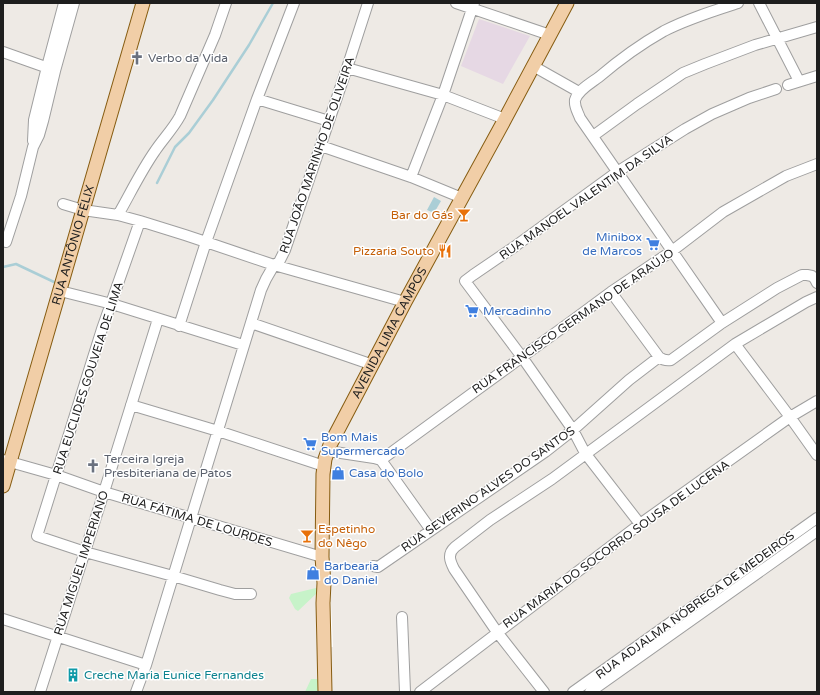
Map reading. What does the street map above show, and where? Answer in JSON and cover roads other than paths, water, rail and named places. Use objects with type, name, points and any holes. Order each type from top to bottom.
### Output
[{"type":"main road","name":"RUA ANTÔNIO FÉLIX","points":[[3,486],[6,462],[60,291],[143,3]]},
{"type":"main road","name":"AVENIDA LIMA CAMPOS","points":[[325,692],[324,583],[322,557],[324,466],[328,451],[405,302],[567,3]]},
{"type":"street","points":[[6,242],[21,196],[33,147],[39,135],[43,121],[51,69],[64,3]]},
{"type":"street","points":[[51,69],[74,3]]},
{"type":"street","points":[[118,215],[152,156],[180,116],[215,35],[226,3]]},
{"type":"street","points":[[179,326],[206,242],[257,99],[294,3]]},
{"type":"street","name":"RUA JOÃO MARINHO DE OLIVEIRA","points":[[136,692],[174,576],[261,290],[274,265],[279,262],[285,250],[368,3]]},
{"type":"street","points":[[456,3],[473,5],[550,35]]},
{"type":"street","points":[[722,323],[592,136],[580,118],[575,103],[579,92],[640,46],[664,31],[700,16],[738,3]]},
{"type":"street","points":[[759,3],[800,81]]},
{"type":"street","points":[[410,177],[443,95],[473,5]]},
{"type":"street","points":[[592,136],[683,74],[755,45],[817,27]]},
{"type":"street","points":[[3,52],[51,69]]},
{"type":"street","points":[[533,66],[579,92]]},
{"type":"street","points":[[347,68],[443,95],[505,119]]},
{"type":"street","points":[[788,85],[817,76]]},
{"type":"street","name":"RUA MANOEL VALENTIM DA SILVA","points":[[522,357],[465,281],[617,172],[685,129],[712,114],[748,98],[776,89]]},
{"type":"street","points":[[257,99],[329,121]]},
{"type":"street","points":[[321,146],[410,177],[462,198]]},
{"type":"street","name":"RUA FRANCISCO GERMANO DE ARAÚJO","points":[[380,460],[611,292],[672,251],[730,208],[786,176],[817,164]]},
{"type":"street","points":[[63,204],[83,210],[118,215],[140,221],[274,265],[405,302]]},
{"type":"street","name":"RUA EUCLIDES GOUVEIA DE LIMA","points":[[85,552],[37,536],[102,329],[140,221]]},
{"type":"street","points":[[611,292],[659,357],[666,361],[670,360],[722,323],[777,288],[802,275],[812,276],[817,282]]},
{"type":"street","points":[[60,291],[112,304],[243,346]]},
{"type":"street","points":[[544,692],[497,632],[454,569],[449,555],[451,550],[490,520],[552,478],[735,344],[817,297]]},
{"type":"street","name":"RUA MIGUEL IMPERIANO","points":[[40,692],[158,319]]},
{"type":"street","points":[[251,323],[373,365]]},
{"type":"street","points":[[735,344],[817,455]]},
{"type":"street","points":[[522,357],[573,430],[586,453],[640,524]]},
{"type":"street","name":"RUA SEVERINO ALVES DO SANTOS","points":[[373,566],[378,567],[539,456],[573,430],[629,380],[659,357]]},
{"type":"street","name":"RUA MARIA DO SOCORRO SOUSA DE LUCENA","points":[[420,692],[640,524],[790,417],[817,401]]},
{"type":"street","points":[[131,405],[218,431],[324,466]]},
{"type":"street","points":[[328,451],[380,460],[431,530]]},
{"type":"street","name":"RUA FÁTIMA DE LOURDES","points":[[6,462],[56,475],[104,492],[322,557]]},
{"type":"street","name":"RUA ADJALMA NÓBREGA DE MEDEIROS","points":[[573,692],[817,518]]},
{"type":"street","name":"RUA ADJALMA NÓBREGA DE MEDEIROS","points":[[590,692],[817,531]]},
{"type":"street","points":[[85,552],[235,594],[251,594]]},
{"type":"street","points":[[402,617],[405,692]]},
{"type":"street","points":[[3,619],[146,665]]},
{"type":"water","points":[[434,197],[441,201],[434,213],[427,210]]},
{"type":"waterway","points":[[157,183],[175,147],[189,133],[213,100],[249,45],[273,3]]},
{"type":"waterway","points":[[3,267],[16,264],[54,282]]},
{"type":"place","name":"Verbo da Vida","points":[[137,58]]},
{"type":"place","name":"Bar do Gás","points":[[464,215]]},
{"type":"place","name":"Minibox de Marcos","points":[[653,244]]},
{"type":"place","name":"Pizzaria Souto","points":[[445,251]]},
{"type":"place","name":"Mercadinho","points":[[472,311]]},
{"type":"place","name":"Bom Mais Supermercado","points":[[310,444]]},
{"type":"place","name":"Terceira Igreja Presbiteriana de Patos","points":[[93,466]]},
{"type":"place","name":"Casa do Bolo","points":[[338,473]]},
{"type":"place","name":"Espetinho do Nêgo","points":[[307,536]]},
{"type":"place","name":"Barbearia do Daniel","points":[[313,573]]},
{"type":"place","name":"Creche Maria Eunice Fernandes","points":[[73,675]]}]
